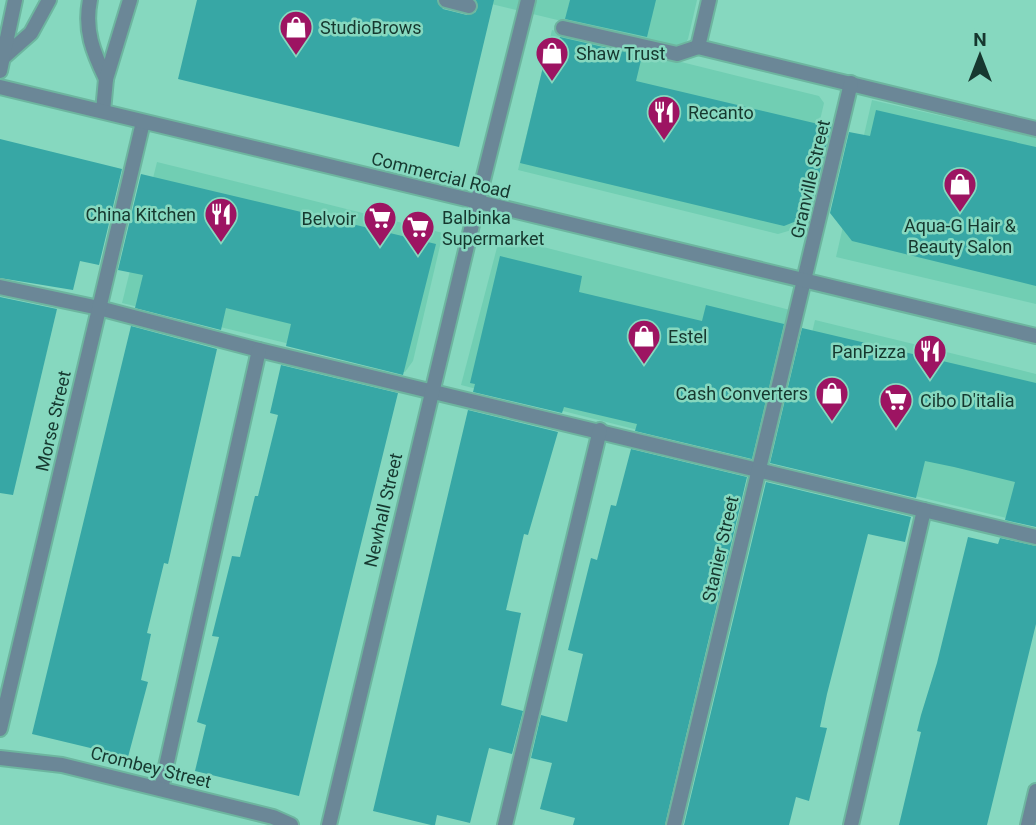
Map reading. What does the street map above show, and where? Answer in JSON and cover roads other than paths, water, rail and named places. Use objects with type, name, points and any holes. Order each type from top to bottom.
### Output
[{"type":"street","points":[[2,63],[15,0]]},
{"type":"street","points":[[2,63],[31,33],[49,0]]},
{"type":"street","points":[[90,0],[87,14],[89,40],[106,79]]},
{"type":"street","points":[[103,111],[106,79],[130,0]]},
{"type":"street","points":[[446,0],[469,6]]},
{"type":"street","name":"Newhall Street","points":[[329,825],[431,390],[528,0]]},
{"type":"street","points":[[698,47],[709,0]]},
{"type":"street","points":[[563,28],[677,54],[698,47],[1036,129]]},
{"type":"street","name":"Granville Street","points":[[806,283],[851,83]]},
{"type":"street","name":"Commercial Road","points":[[0,86],[477,204],[1036,336]]},
{"type":"street","name":"Morse Street","points":[[0,729],[143,122]]},
{"type":"street","name":"Stanier Street","points":[[674,825],[806,283]]},
{"type":"street","points":[[0,286],[1036,537]]},
{"type":"street","points":[[161,789],[259,350]]},
{"type":"street","points":[[505,825],[600,430]]},
{"type":"street","points":[[851,825],[924,510]]},
{"type":"street","name":"Crombey Street","points":[[0,758],[35,760],[161,789],[273,817],[291,825]]},
{"type":"street","points":[[1028,825],[1036,791]]},
{"type":"place","name":"StudioBrows","points":[[296,57]]},
{"type":"place","name":"Shaw Trust","points":[[552,83]]},
{"type":"place","name":"Recanto","points":[[664,142]]},
{"type":"place","name":"Aqua-G Hair & Beauty Salon","points":[[960,214]]},
{"type":"place","name":"China Kitchen","points":[[221,244]]},
{"type":"place","name":"Belvoir","points":[[380,248]]},
{"type":"place","name":"Balbinka Supermarket","points":[[418,257]]},
{"type":"place","name":"Estel","points":[[644,366]]},
{"type":"place","name":"PanPizza","points":[[930,381]]},
{"type":"place","name":"Cash Converters","points":[[832,423]]},
{"type":"place","name":"Cibo D'italia","points":[[896,430]]}]
